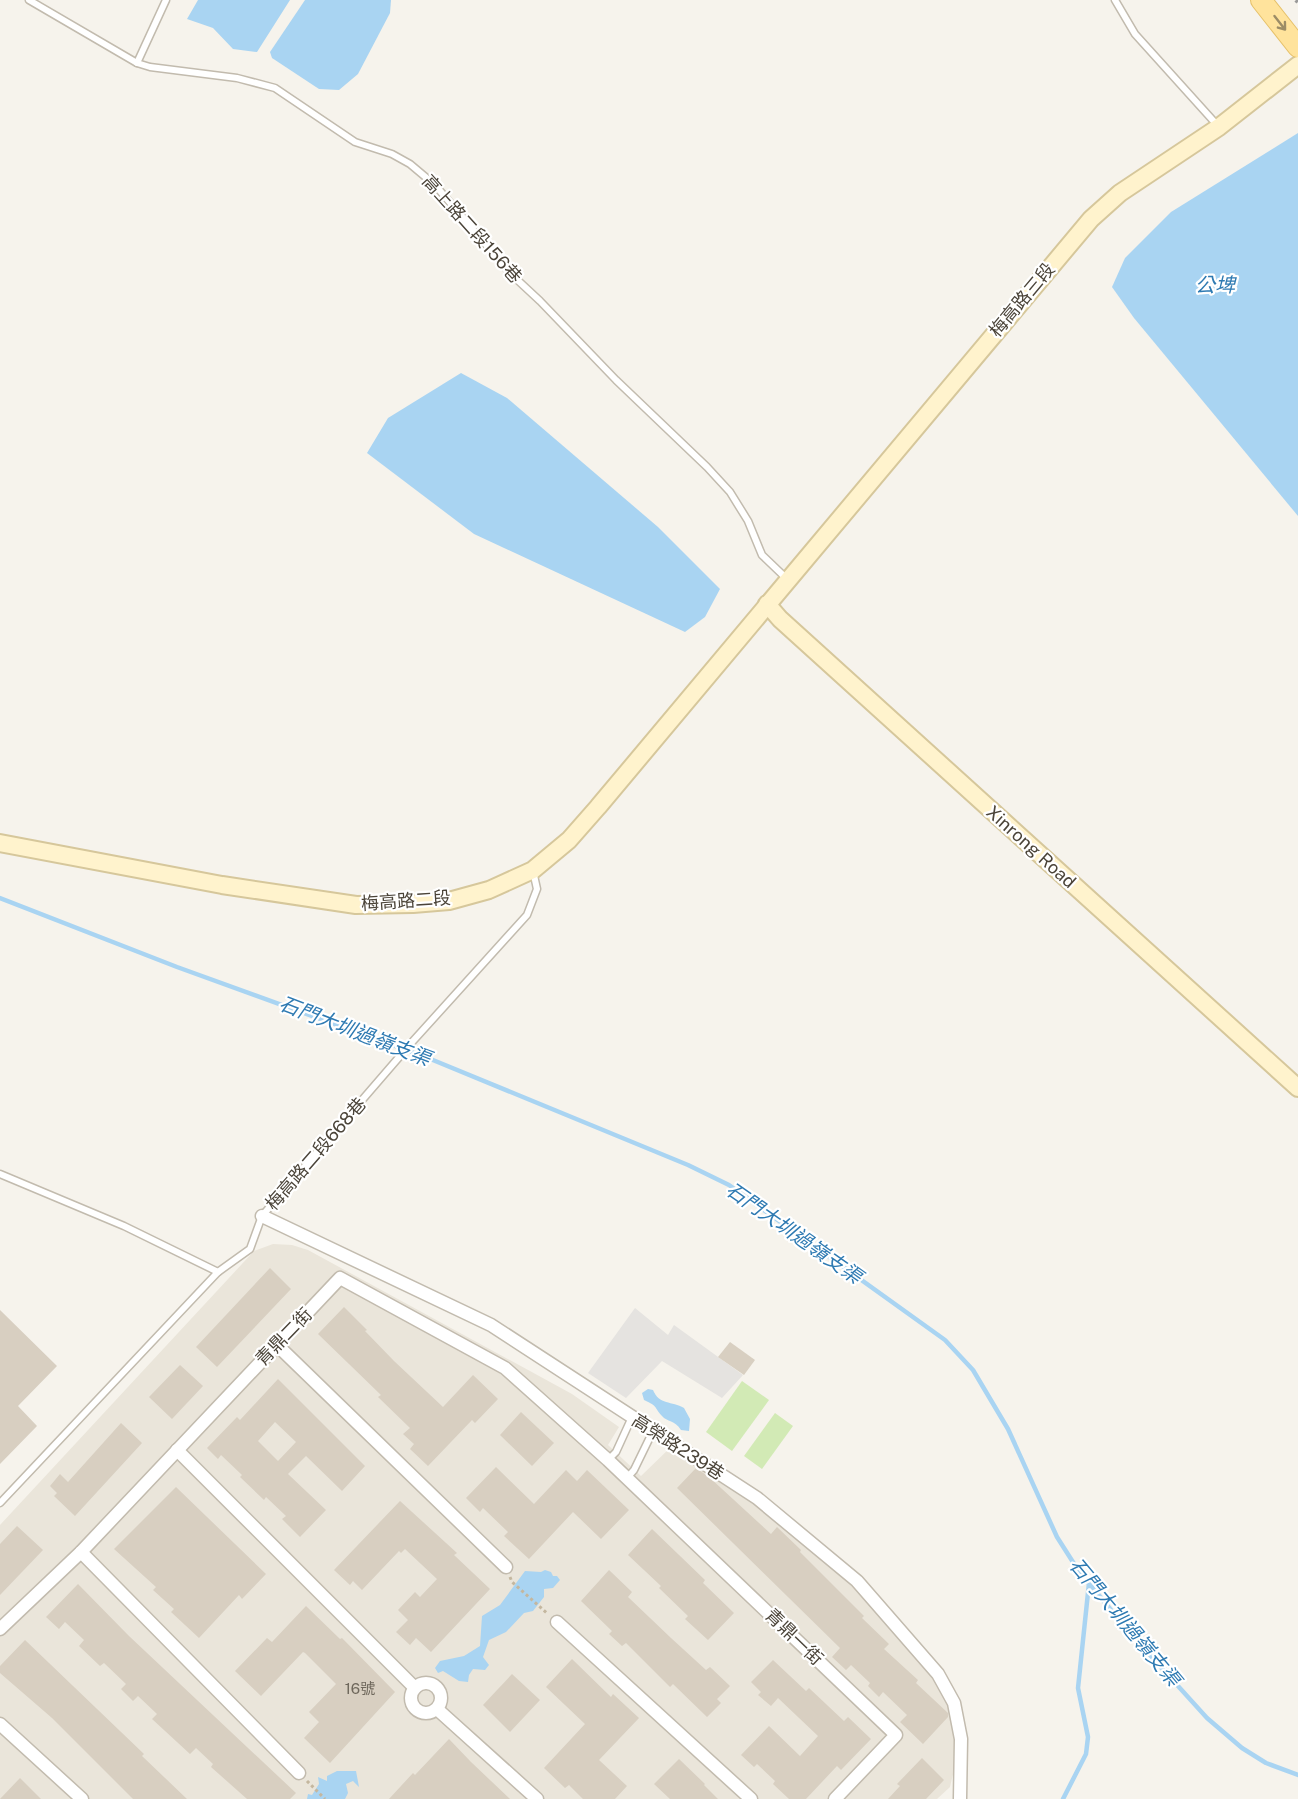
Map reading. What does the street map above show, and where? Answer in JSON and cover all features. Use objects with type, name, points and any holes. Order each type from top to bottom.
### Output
[{"type":"main road","points":[[1261,0],[1298,47]]},
{"type":"street","name":"梅高路三段","points":[[788,580],[1091,219],[1120,193],[1219,127],[1298,65]]},
{"type":"street","name":"梅高路二段","points":[[0,843],[222,885],[356,905],[449,901],[489,890],[533,870],[569,840],[788,580]]},
{"type":"street","name":"Xinrong Road","points":[[767,604],[780,619],[1298,1088]]},
{"type":"street","name":"高榮路239巷","points":[[262,1216],[491,1325],[757,1498],[858,1581],[938,1674],[954,1703],[961,1738],[960,1799]]},
{"type":"street","name":"青鼎二街","points":[[0,1629],[81,1552],[340,1278],[505,1368],[608,1460]]},
{"type":"street","points":[[277,1345],[506,1567]]},
{"type":"street","points":[[177,1450],[415,1688]]},
{"type":"street","points":[[608,1460],[627,1478]]},
{"type":"street","name":"青鼎一街","points":[[627,1478],[896,1735],[835,1799]]},
{"type":"street","points":[[81,1552],[298,1773]]},
{"type":"street","points":[[557,1622],[751,1799]]},
{"type":"street","points":[[428,1683],[437,1687],[441,1695],[437,1709],[423,1713],[414,1707],[411,1697],[415,1688],[428,1683]]},
{"type":"street","points":[[437,1709],[537,1799]]},
{"type":"street","points":[[0,1724],[82,1799]]},
{"type":"lane","name":"高上路二段156巷","points":[[29,0],[137,63],[150,68],[237,78],[275,88],[355,142],[392,154],[410,164],[435,185],[511,274],[730,492],[748,521],[762,555],[788,580]]},
{"type":"lane","points":[[137,63],[166,0]]},
{"type":"lane","points":[[1114,0],[1134,34],[1219,127]]},
{"type":"lane","name":"梅高路二段668巷","points":[[0,1503],[218,1272],[250,1249],[262,1216],[413,1041],[527,915],[537,889],[533,870]]},
{"type":"lane","points":[[0,1174],[124,1226],[218,1272]]},
{"type":"lane","points":[[608,1460],[616,1452],[632,1417]]},
{"type":"lane","points":[[627,1478],[634,1470],[654,1431]]},
{"type":"path","points":[[512,1582],[542,1609]]},
{"type":"path","points":[[312,1786],[325,1799]]},
{"type":"shaded area","points":[[273,1244],[292,1245],[308,1250],[572,1394],[619,1427],[608,1445],[641,1476],[673,1445],[761,1506],[867,1593],[925,1659],[963,1731],[950,1787],[937,1799],[0,1799],[0,1525],[254,1251]]},
{"type":"shaded area","points":[[635,1308],[668,1335],[674,1325],[743,1375],[722,1398],[662,1361],[626,1398],[588,1373]]},
{"type":"green space","points":[[742,1381],[769,1400],[732,1451],[706,1432]]},
{"type":"green space","points":[[775,1413],[793,1426],[762,1469],[744,1456]]},
{"type":"water","points":[[198,0],[290,0],[257,52],[233,49],[213,28],[187,19]]},
{"type":"water","points":[[305,0],[391,0],[390,13],[358,74],[339,90],[319,89],[272,58],[270,52]]},
{"type":"water","name":"公埤","points":[[1298,133],[1298,516],[1134,318],[1112,287],[1125,258],[1171,212]]},
{"type":"water","points":[[461,373],[507,398],[658,527],[720,589],[705,617],[685,632],[474,534],[367,453],[388,418]]},
{"type":"water","points":[[648,1389],[653,1390],[662,1400],[684,1408],[690,1419],[689,1431],[681,1430],[644,1400],[642,1393]]},
{"type":"water","points":[[545,1570],[560,1580],[553,1588],[544,1589],[544,1597],[533,1611],[524,1613],[506,1632],[489,1640],[483,1657],[489,1665],[485,1670],[473,1669],[468,1682],[459,1681],[443,1671],[438,1673],[435,1668],[440,1661],[464,1656],[480,1646],[482,1616],[500,1605],[525,1571]]},
{"type":"water","points":[[337,1771],[356,1771],[359,1787],[353,1781],[346,1784],[348,1793],[345,1799],[307,1799],[308,1794],[312,1795],[319,1784],[318,1777],[327,1781],[327,1776]]},
{"type":"building","points":[[270,1268],[291,1289],[217,1367],[196,1347]]},
{"type":"building","points":[[344,1307],[394,1361],[443,1407],[473,1375],[498,1399],[475,1423],[472,1420],[428,1466],[410,1449],[414,1444],[403,1434],[410,1428],[378,1397],[381,1395],[318,1334]]},
{"type":"building","points":[[0,1310],[57,1366],[18,1406],[37,1426],[0,1464]]},
{"type":"building","points":[[730,1342],[755,1360],[744,1375],[718,1357]]},
{"type":"building","points":[[180,1365],[203,1386],[172,1419],[149,1397]]},
{"type":"building","points":[[278,1379],[365,1466],[342,1491],[306,1456],[288,1474],[326,1510],[300,1537],[282,1519],[286,1516],[266,1497],[264,1500],[221,1455],[218,1459],[207,1448],[237,1417],[240,1420]],"holes":[[[275,1422],[296,1442],[278,1461],[258,1441]]]},
{"type":"building","points":[[521,1412],[554,1443],[532,1466],[500,1435]]},
{"type":"building","points":[[121,1423],[142,1443],[75,1516],[54,1496],[57,1493],[50,1486],[60,1474],[68,1482]]},
{"type":"building","points":[[496,1467],[534,1504],[566,1470],[577,1481],[587,1470],[629,1510],[601,1539],[573,1512],[529,1559],[504,1536],[508,1532],[483,1508],[480,1512],[466,1498]]},
{"type":"building","points":[[696,1468],[709,1477],[771,1534],[777,1527],[801,1550],[800,1552],[889,1644],[884,1649],[918,1680],[916,1683],[948,1713],[948,1717],[923,1744],[900,1722],[907,1715],[883,1692],[879,1697],[868,1686],[870,1683],[851,1665],[846,1670],[832,1657],[840,1648],[677,1488]]},
{"type":"building","points":[[176,1487],[266,1574],[242,1599],[239,1595],[199,1638],[171,1612],[174,1609],[153,1590],[156,1587],[114,1549]]},
{"type":"building","points":[[400,1501],[457,1553],[454,1555],[490,1589],[431,1652],[416,1638],[410,1645],[396,1632],[408,1620],[398,1610],[415,1592],[420,1597],[437,1579],[405,1549],[401,1553],[399,1551],[362,1590],[353,1581],[350,1585],[334,1570]]},
{"type":"building","points":[[17,1526],[43,1550],[0,1595],[0,1544]]},
{"type":"building","points":[[652,1529],[705,1580],[703,1583],[734,1613],[708,1640],[685,1619],[688,1616],[659,1588],[661,1586],[628,1555]]},
{"type":"building","points":[[609,1570],[632,1592],[628,1597],[706,1670],[710,1667],[730,1686],[717,1699],[721,1703],[707,1717],[673,1684],[670,1687],[626,1643],[622,1646],[609,1634],[612,1631],[581,1601]]},
{"type":"building","points":[[78,1584],[129,1636],[296,1793],[290,1799],[247,1799],[211,1767],[213,1764],[196,1748],[190,1754],[152,1719],[157,1714],[138,1696],[133,1701],[121,1689],[126,1684],[104,1663],[100,1666],[79,1646],[84,1640],[65,1622],[59,1629],[46,1617]]},
{"type":"building","points":[[306,1606],[340,1639],[342,1638],[395,1692],[330,1763],[304,1738],[319,1722],[309,1712],[336,1684],[305,1653],[303,1652],[261,1696],[235,1671],[267,1638],[272,1642]]},
{"type":"building","points":[[25,1640],[144,1754],[142,1756],[187,1799],[133,1799],[52,1718],[0,1673],[0,1666]]},
{"type":"building","points":[[572,1659],[611,1697],[613,1694],[639,1718],[599,1760],[627,1786],[615,1799],[583,1799],[569,1785],[565,1788],[544,1768],[585,1724],[546,1687]]},
{"type":"building","points":[[773,1660],[806,1691],[809,1688],[844,1721],[848,1717],[871,1739],[841,1770],[837,1766],[806,1799],[789,1799],[773,1784],[775,1781],[757,1764],[754,1767],[741,1755],[769,1726],[800,1756],[818,1736],[778,1698],[771,1706],[758,1695],[761,1692],[751,1682]]},
{"type":"building","points":[[512,1674],[540,1700],[510,1732],[483,1705]]},
{"type":"building","points":[[449,1739],[471,1762],[510,1799],[389,1799]]},
{"type":"building","points":[[922,1758],[944,1780],[926,1799],[888,1799],[900,1786],[897,1784]]},
{"type":"building","points":[[679,1759],[718,1799],[670,1799],[654,1784]]},
{"type":"building","points":[[20,1778],[41,1799],[0,1799]]},
{"type":"waterway","name":"石門大圳過嶺支渠","points":[[0,898],[177,967],[428,1058],[688,1165],[729,1185],[945,1340],[973,1370],[1008,1429],[1057,1537],[1078,1570],[1130,1633],[1207,1718],[1242,1748],[1266,1763],[1298,1775]]},
{"type":"waterway","points":[[1063,1799],[1086,1754],[1088,1737],[1078,1688],[1089,1583]]}]
